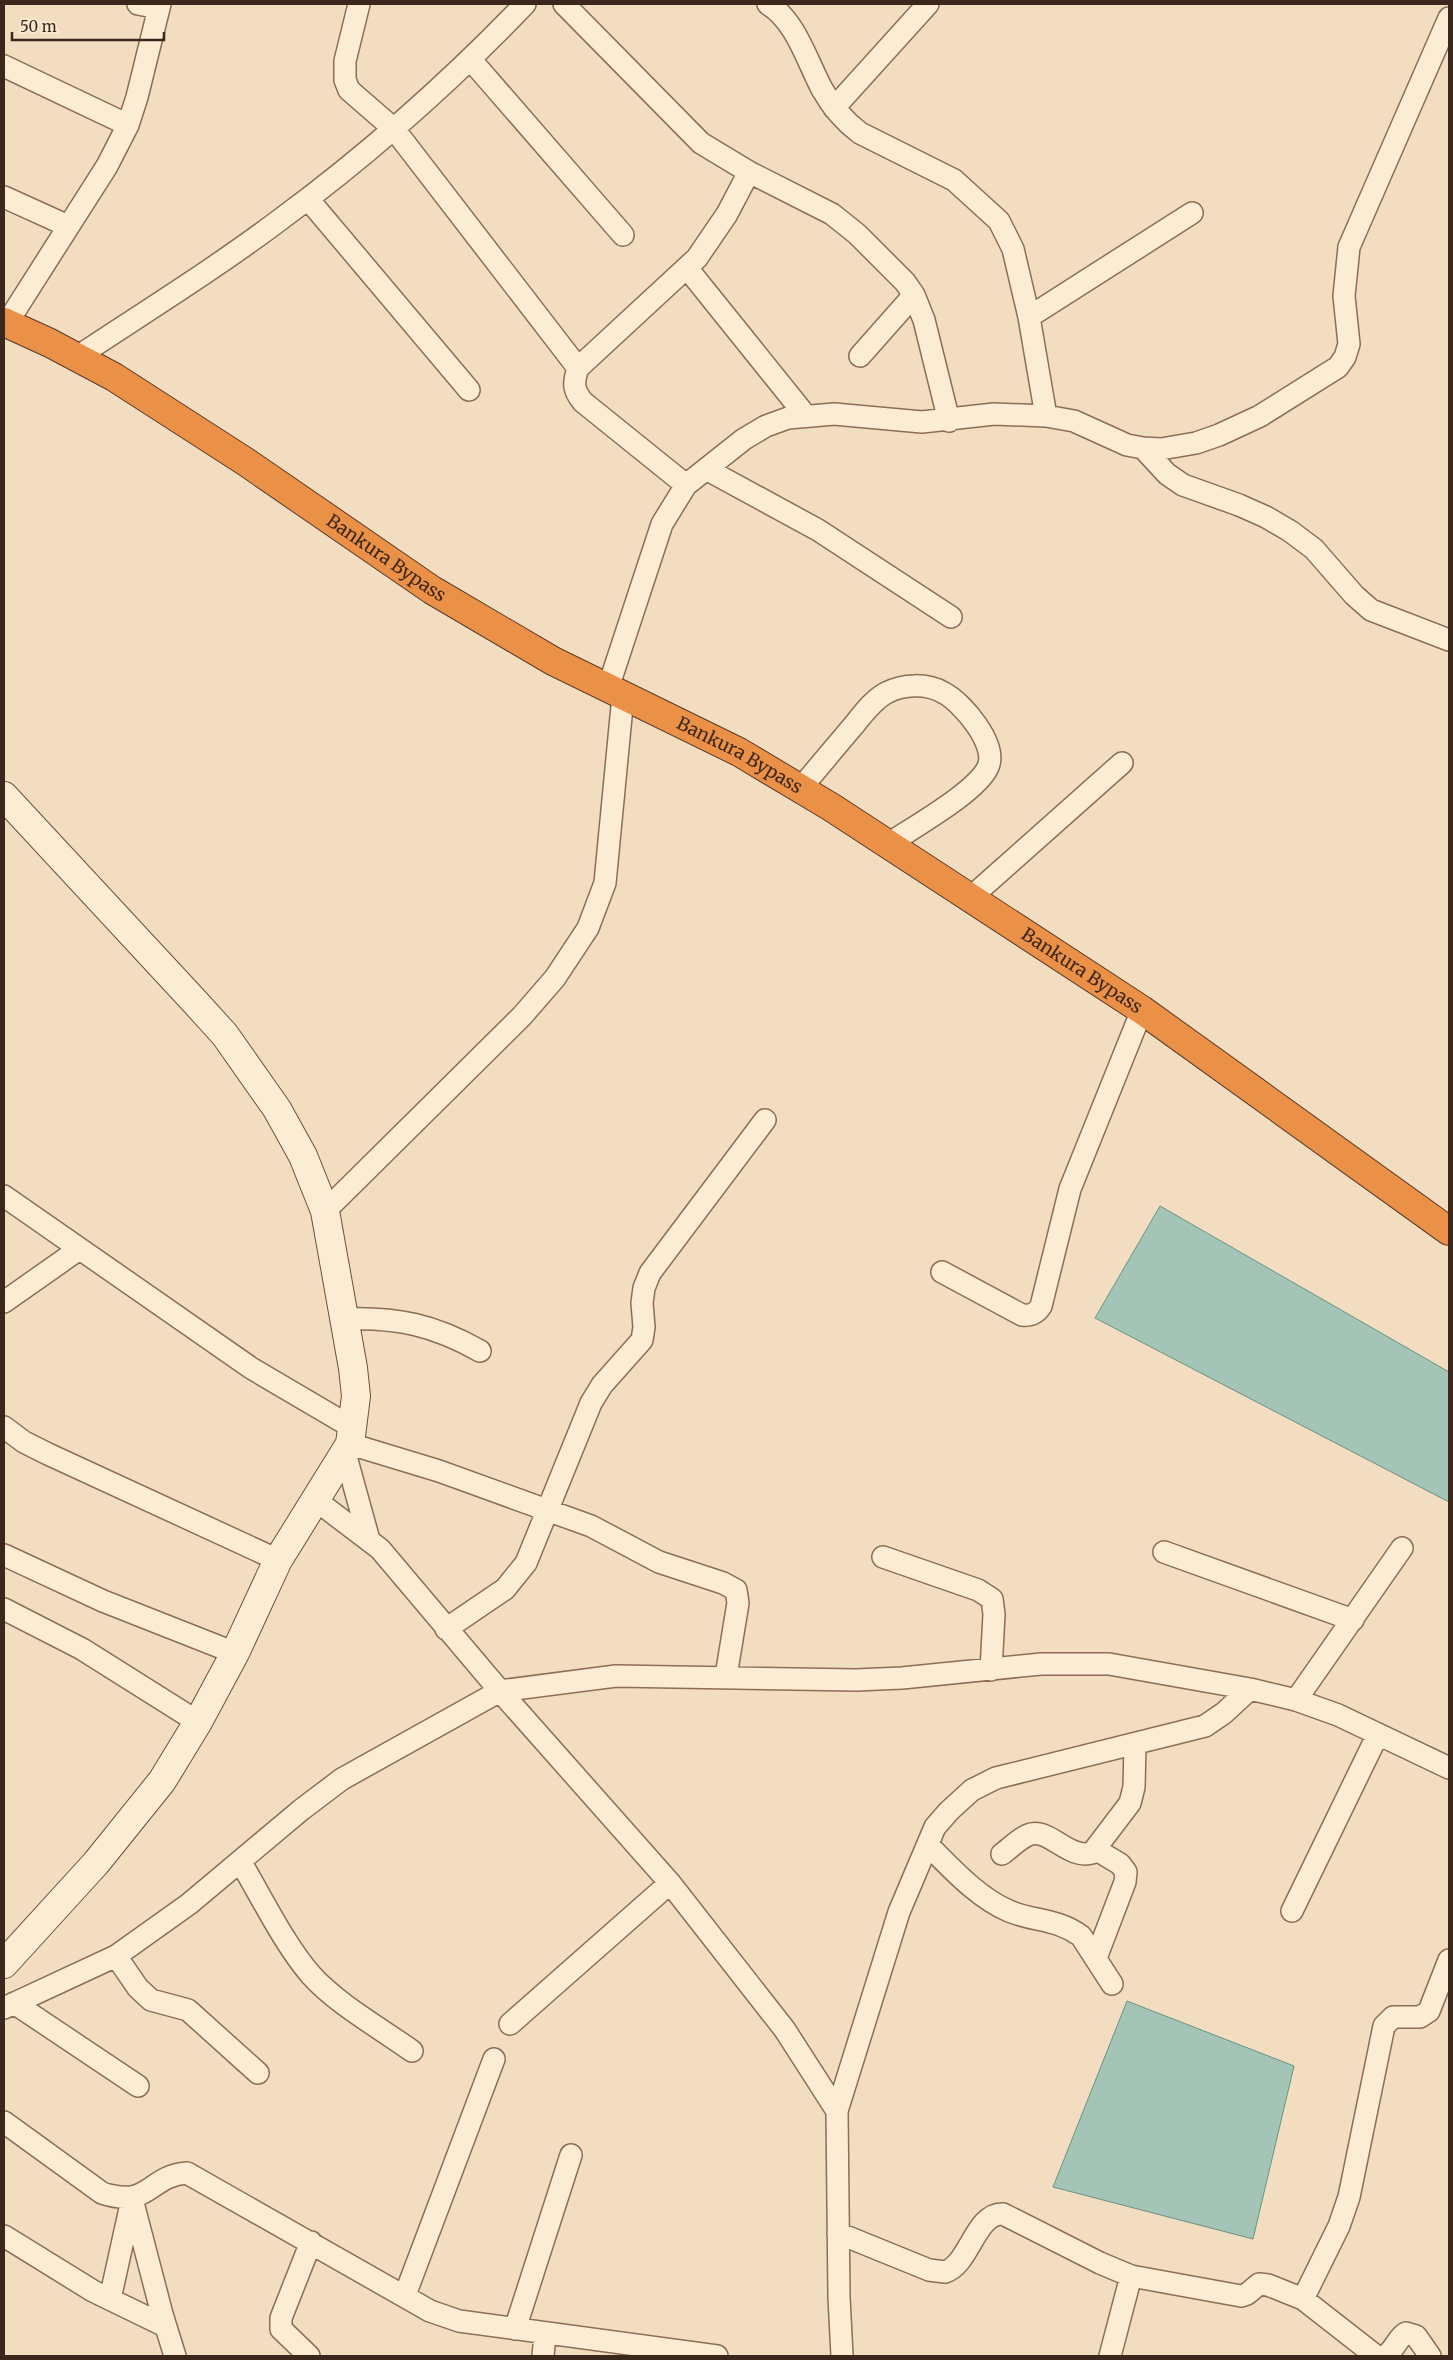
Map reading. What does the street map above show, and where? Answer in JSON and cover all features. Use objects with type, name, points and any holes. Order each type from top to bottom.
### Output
[{"type":"highway","name":"Bankura Bypass","points":[[5,322],[114,377],[246,462],[432,590],[554,661],[739,752],[800,789],[1142,1010],[1449,1231]]},
{"type":"street","points":[[5,322],[107,166],[128,125],[160,6],[138,4]]},
{"type":"street","points":[[359,4],[346,61],[346,80],[349,90],[394,129],[578,368]]},
{"type":"street","points":[[564,4],[685,129],[701,143],[749,172],[832,214],[857,234],[905,282],[914,295],[924,320],[949,421]]},
{"type":"street","points":[[834,108],[928,4]]},
{"type":"street","points":[[1442,4],[1449,7]]},
{"type":"street","points":[[77,357],[280,220],[308,199],[394,129],[471,60],[521,5]]},
{"type":"street","points":[[776,6],[794,34],[834,108],[860,133],[954,180],[999,220],[1012,249],[1029,316],[1046,416]]},
{"type":"street","points":[[325,1211],[522,1016],[555,978],[588,928],[605,883],[616,692],[662,524],[686,485],[744,439],[766,426],[788,418],[834,414],[922,422],[949,421],[994,414],[1046,416],[1074,421],[1108,438],[1143,448],[1160,449],[1196,443],[1219,435],[1277,405],[1338,366],[1345,357],[1350,335],[1344,296],[1344,278],[1349,247],[1449,18]]},
{"type":"street","points":[[471,60],[623,235]]},
{"type":"street","points":[[4,66],[128,125]]},
{"type":"street","points":[[686,485],[584,402],[575,392],[574,380],[578,368],[697,258],[727,214],[749,172]]},
{"type":"street","points":[[4,197],[68,226]]},
{"type":"street","points":[[308,199],[470,390]]},
{"type":"street","points":[[1029,316],[1192,214]]},
{"type":"street","points":[[687,268],[806,416]]},
{"type":"street","points":[[860,356],[914,295]]},
{"type":"street","points":[[1143,448],[1167,474],[1183,485],[1266,517],[1314,549],[1354,595],[1371,610],[1449,640]]},
{"type":"street","points":[[706,469],[818,530],[951,617]]},
{"type":"street","points":[[800,789],[871,706],[885,693],[904,686],[925,686],[945,693],[962,708],[985,736],[990,750],[989,765],[980,781],[887,845]]},
{"type":"street","points":[[969,899],[1122,763]]},
{"type":"street","points":[[4,796],[225,1035],[277,1109],[303,1156],[325,1211],[356,1396],[349,1442],[317,1501],[278,1560],[235,1653],[198,1722],[162,1780],[96,1863],[4,1964]]},
{"type":"street","points":[[942,1272],[1022,1315],[1029,1316],[1037,1312],[1041,1306],[1070,1189],[1142,1010]]},
{"type":"street","points":[[446,1629],[505,1589],[526,1563],[591,1403],[602,1385],[642,1340],[644,1327],[643,1296],[650,1273],[765,1120]]},
{"type":"street","points":[[4,1196],[78,1250],[250,1368],[349,1442],[438,1471],[605,1532],[659,1562],[723,1583],[736,1590],[738,1603],[726,1676]]},
{"type":"street","points":[[4,1302],[78,1250]]},
{"type":"street","points":[[344,1318],[370,1318],[412,1322],[455,1337],[480,1351]]},
{"type":"street","points":[[4,1427],[24,1442],[48,1454],[278,1560]]},
{"type":"street","points":[[349,1442],[369,1540]]},
{"type":"street","points":[[317,1501],[380,1549],[446,1629],[670,1883],[784,2030],[837,2111]]},
{"type":"street","points":[[1296,1700],[1402,1548]]},
{"type":"street","points":[[1164,1552],[1353,1620]]},
{"type":"street","points":[[4,1555],[103,1601],[235,1653]]},
{"type":"street","points":[[883,1557],[978,1590],[992,1599],[994,1614],[991,1670]]},
{"type":"street","points":[[4,1609],[82,1649],[198,1722]]},
{"type":"street","points":[[9,2005],[116,1956],[189,1904],[342,1779],[500,1691],[616,1676],[726,1676],[799,1680],[856,1680],[902,1678],[1041,1664],[1109,1664],[1250,1689],[1296,1700],[1338,1715],[1449,1768]]},
{"type":"street","points":[[842,2356],[837,2111],[899,1912],[935,1827],[948,1811],[972,1790],[996,1778],[1135,1745],[1205,1726],[1224,1713],[1250,1689]]},
{"type":"street","points":[[1292,1911],[1378,1734]]},
{"type":"street","points":[[1002,1854],[1028,1835],[1036,1833],[1074,1852],[1088,1854],[1095,1850],[1130,1803],[1134,1787],[1135,1745]]},
{"type":"street","points":[[928,1845],[989,1900],[1006,1910],[1020,1915],[1065,1925],[1081,1936],[1112,1984]]},
{"type":"street","points":[[1095,1850],[1120,1864],[1126,1872],[1125,1882],[1096,1958]]},
{"type":"street","points":[[240,1861],[293,1950],[311,1975],[333,1994],[412,2051]]},
{"type":"street","points":[[510,2024],[670,1883]]},
{"type":"street","points":[[116,1956],[138,1988],[151,2000],[188,2010],[258,2073]]},
{"type":"street","points":[[1303,2299],[1339,2226],[1350,2197],[1384,2026],[1393,2018],[1420,2017],[1429,2011],[1449,1960]]},
{"type":"street","points":[[9,2005],[138,2086]]},
{"type":"street","points":[[405,2295],[494,2059]]},
{"type":"street","points":[[4,2122],[102,2193],[118,2198],[132,2199],[166,2178],[187,2173],[405,2295],[430,2311],[458,2321],[717,2356]]},
{"type":"street","points":[[515,2329],[571,2155]]},
{"type":"street","points":[[110,2299],[132,2199]]},
{"type":"street","points":[[132,2199],[165,2326],[176,2356]]},
{"type":"street","points":[[838,2233],[929,2270],[945,2272],[956,2266],[987,2220],[997,2214],[1004,2214],[1100,2264],[1131,2276],[1240,2296],[1247,2294],[1256,2285],[1263,2284],[1303,2299],[1376,2356]]},
{"type":"street","points":[[4,2236],[58,2271],[165,2326]]},
{"type":"street","points":[[309,2356],[281,2329],[280,2318],[310,2242]]},
{"type":"street","points":[[1110,2356],[1131,2276]]},
{"type":"street","points":[[543,2356],[545,2334]]},
{"type":"street","points":[[1385,2356],[1392,2351],[1400,2337],[1410,2334],[1416,2336],[1430,2356]]},
{"type":"shaded area","points":[[1160,1206],[1449,1372],[1449,1502],[1095,1318]]},
{"type":"shaded area","points":[[1127,2001],[1294,2066],[1253,2239],[1053,2187]]}]
